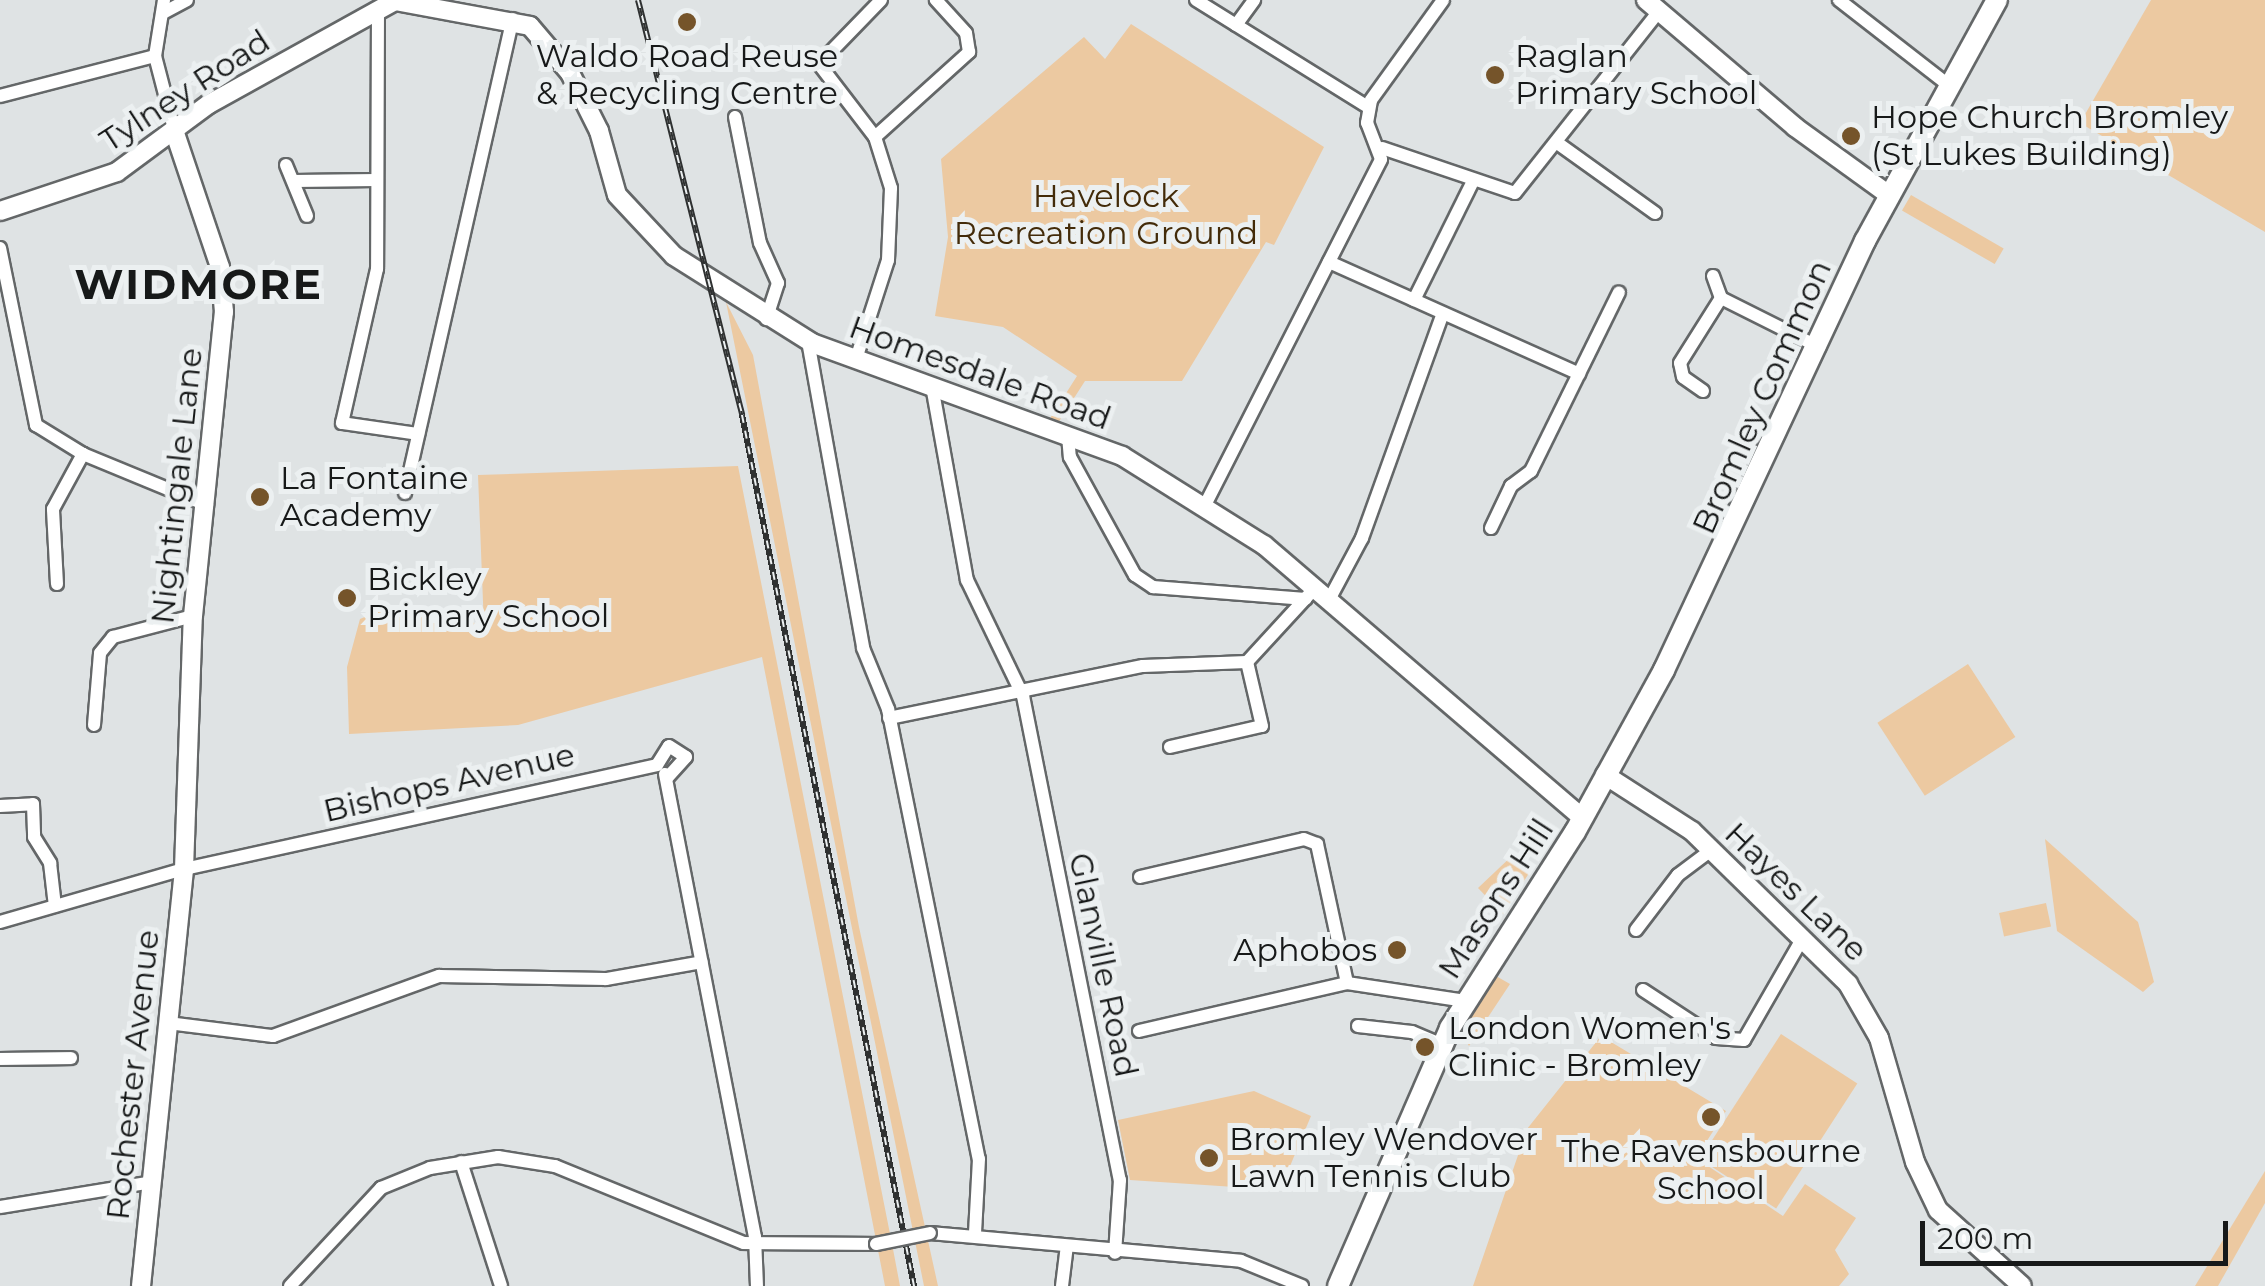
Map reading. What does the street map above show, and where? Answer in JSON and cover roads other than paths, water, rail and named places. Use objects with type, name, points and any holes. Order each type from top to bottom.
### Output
[{"type":"main road","name":"Bromley Common","points":[[1582,818],[1737,528],[1889,194],[1996,0]]},
{"type":"main road","points":[[391,2],[427,12],[513,19]]},
{"type":"main road","name":"Tylney Road","points":[[0,211],[90,186],[175,133],[209,104],[391,2]]},
{"type":"main road","points":[[1650,7],[1889,194]]},
{"type":"main road","name":"Homesdale Road","points":[[513,19],[544,36],[570,73],[599,131],[617,195],[648,236],[766,319],[808,340],[1122,456],[1204,507],[1318,595],[1582,818]]},
{"type":"main road","name":"Nightingale Lane","points":[[175,133],[222,282],[220,413],[192,616],[184,870]]},
{"type":"main road","name":"Hayes Lane","points":[[1605,774],[1664,809],[1710,851],[1802,938],[1870,1019],[1938,1210],[2022,1286]]},
{"type":"main road","name":"Masons Hill","points":[[1338,1286],[1442,1045],[1582,818]]},
{"type":"main road","name":"Rochester Avenue","points":[[141,1286],[184,870]]},
{"type":"street","points":[[164,6],[187,0]]},
{"type":"street","points":[[856,358],[892,235],[891,188],[875,137],[822,74],[820,58],[880,0]]},
{"type":"street","points":[[875,137],[969,52],[966,33],[936,0]]},
{"type":"street","points":[[1196,0],[1368,107]]},
{"type":"street","points":[[1236,25],[1254,0]]},
{"type":"street","points":[[1444,0],[1368,107],[1369,130],[1382,148],[1514,193],[1556,142],[1650,7]]},
{"type":"street","points":[[1839,0],[1947,84]]},
{"type":"street","points":[[391,2],[376,180],[377,269],[342,423],[418,434]]},
{"type":"street","name":"Nightingale Lane","points":[[164,6],[154,56],[175,133]]},
{"type":"street","points":[[405,493],[513,19]]},
{"type":"street","points":[[0,96],[154,56]]},
{"type":"street","points":[[735,117],[760,243],[778,283],[766,319]]},
{"type":"street","points":[[1556,142],[1655,213]]},
{"type":"street","points":[[1204,507],[1329,262],[1382,148]]},
{"type":"street","points":[[286,165],[306,216]]},
{"type":"street","points":[[294,181],[376,180]]},
{"type":"street","points":[[1414,300],[1473,181]]},
{"type":"street","points":[[0,248],[28,410],[45,434],[83,454],[207,505]]},
{"type":"street","points":[[1329,262],[1442,316],[1579,374]]},
{"type":"street","points":[[1714,276],[1721,298],[1818,347]]},
{"type":"street","points":[[1491,528],[1512,486],[1531,471],[1619,292]]},
{"type":"street","points":[[1703,391],[1683,377],[1680,363],[1721,298]]},
{"type":"street","points":[[890,718],[1144,666],[1247,662],[1318,595],[1362,538],[1442,316]]},
{"type":"street","points":[[808,340],[863,648],[890,718],[920,897],[979,1158],[975,1233]]},
{"type":"street","name":"Glanville Road","points":[[932,386],[967,580],[1020,690],[1120,1180],[1115,1253]]},
{"type":"street","points":[[1068,436],[1070,457],[1135,575],[1153,587],[1318,595]]},
{"type":"street","points":[[56,584],[54,509],[83,454]]},
{"type":"street","points":[[94,724],[100,653],[114,637],[192,616]]},
{"type":"street","points":[[1170,747],[1262,726],[1247,662]]},
{"type":"street","name":"Bishops Avenue","points":[[0,922],[184,870],[656,765],[669,746],[681,749],[686,757],[668,777]]},
{"type":"street","points":[[656,765],[668,777],[756,1245],[757,1286]]},
{"type":"street","points":[[0,806],[34,804],[34,837],[50,862],[55,906]]},
{"type":"street","points":[[1140,877],[1304,839],[1316,844],[1347,983]]},
{"type":"street","points":[[1636,930],[1678,874],[1710,851]]},
{"type":"street","points":[[1643,990],[1716,1038],[1744,1040],[1802,938]]},
{"type":"street","points":[[168,1023],[273,1036],[440,976],[606,979],[702,962]]},
{"type":"street","points":[[1139,1030],[1347,983],[1466,1001]]},
{"type":"street","points":[[1358,1026],[1412,1032],[1442,1045]]},
{"type":"street","points":[[5,1058],[71,1058]]},
{"type":"street","points":[[290,1286],[364,1199],[462,1162],[525,1158],[556,1166],[674,1220],[756,1245],[876,1244],[930,1233],[975,1233],[1115,1253],[1256,1264],[1302,1286]]},
{"type":"street","points":[[462,1162],[501,1286]]},
{"type":"street","points":[[0,1207],[152,1182]]},
{"type":"street","points":[[1062,1286],[1066,1246]]},
{"type":"railway","points":[[638,0],[742,415],[914,1286]]},
{"type":"place","name":"Waldo Road Reuse & Recycling Centre","points":[[687,22]]},
{"type":"place","name":"Raglan Primary School","points":[[1495,75]]},
{"type":"place","name":"Hope Church Bromley (St Lukes Building)","points":[[1851,136]]},
{"type":"place","name":"La Fontaine Academy","points":[[260,497]]},
{"type":"place","name":"Bickley Primary School","points":[[347,598]]},
{"type":"place","name":"Aphobos","points":[[1397,950]]},
{"type":"place","name":"London Women's Clinic - Bromley","points":[[1425,1047]]},
{"type":"place","name":"The Ravensbourne School","points":[[1711,1117]]},
{"type":"place","name":"Bromley Wendover Lawn Tennis Club","points":[[1209,1158]]},
{"type":"district","name":"WIDMORE","points":[[199,284]]},
{"type":"park label","name":"Havelock Recreation Ground","points":[[1106,216]]}]
